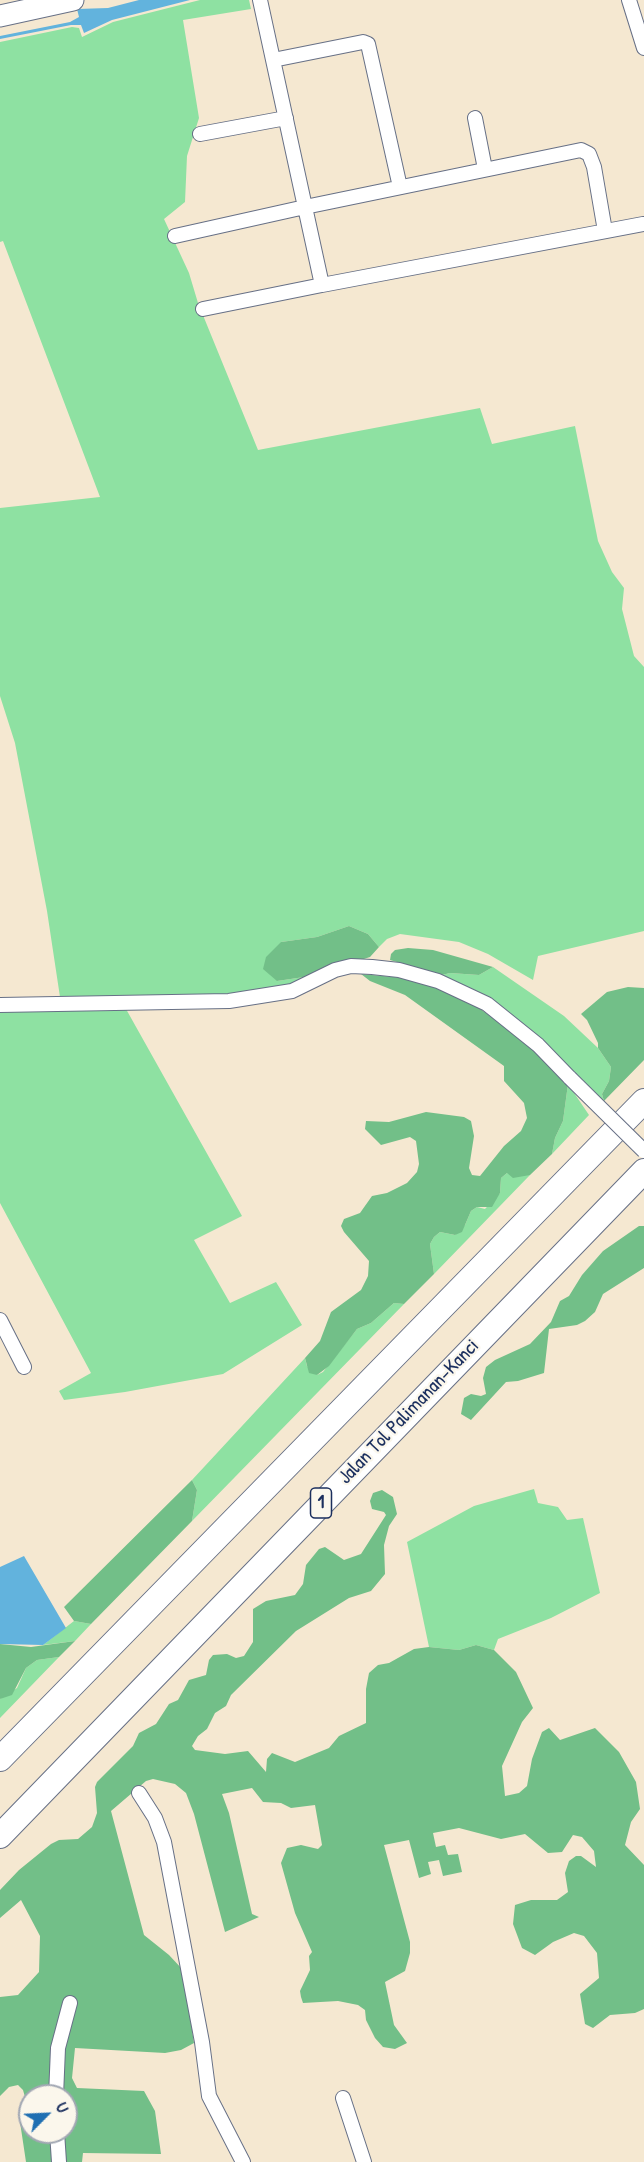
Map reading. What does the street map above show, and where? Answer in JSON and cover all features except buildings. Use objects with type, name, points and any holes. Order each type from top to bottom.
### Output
[{"type":"highway","points":[[0,1759],[644,1101]]},
{"type":"highway","name":"Jalan Tol Palimanan–Kanci","points":[[0,1836],[644,1171]]},
{"type":"main road","points":[[0,16],[73,0]]},
{"type":"street","points":[[260,0],[322,285]]},
{"type":"street","points":[[629,0],[644,48]]},
{"type":"street","points":[[273,60],[363,42],[368,44],[400,187]]},
{"type":"street","points":[[200,134],[286,118]]},
{"type":"street","points":[[475,118],[485,170]]},
{"type":"street","points":[[175,236],[581,150],[589,154],[594,167],[605,231]]},
{"type":"street","points":[[203,309],[643,224]]},
{"type":"street","points":[[0,1005],[240,1000],[292,991],[336,970],[351,966],[399,970],[438,981],[487,1004],[538,1045],[644,1151]]},
{"type":"street","points":[[0,1320],[24,1367]]},
{"type":"street","points":[[139,1793],[155,1818],[164,1842],[202,2042],[209,2096],[243,2162]]},
{"type":"street","points":[[56,2084],[58,2048],[70,2003]]},
{"type":"street","points":[[342,2098],[364,2162]]},
{"type":"street","points":[[58,2144],[59,2162]]},
{"type":"green space","points":[[200,0],[249,0],[251,9],[183,20],[199,118],[187,156],[185,202],[164,219],[189,273],[198,303],[258,450],[480,408],[492,444],[575,426],[598,541],[612,572],[624,588],[622,609],[634,656],[644,667],[644,931],[538,956],[533,980],[488,954],[459,942],[400,934],[387,939],[379,947],[368,934],[349,926],[317,937],[281,942],[277,981],[311,976],[296,983],[262,991],[223,994],[60,997],[47,911],[15,743],[0,696],[0,508],[100,497],[3,241],[0,242],[0,42],[72,27],[79,28],[82,37],[113,22]]},
{"type":"green space","points":[[349,926],[368,934],[379,947],[370,957],[311,976],[277,981],[263,969],[266,957],[281,942],[317,937]]},
{"type":"green space","points":[[408,948],[433,950],[493,967],[479,975],[450,973],[442,975],[390,960],[395,950]]},
{"type":"green space","points":[[493,967],[564,1016],[598,1048],[611,1067],[609,1081],[602,1094],[604,1101],[556,1054],[504,1010],[473,990],[442,975],[450,973],[479,975]]},
{"type":"green space","points":[[361,974],[405,978],[433,986],[473,1004],[521,1037],[568,1084],[563,1121],[555,1138],[552,1154],[530,1175],[513,1178],[507,1173],[501,1178],[500,1193],[492,1207],[477,1207],[471,1211],[462,1232],[455,1235],[440,1232],[434,1237],[430,1244],[434,1274],[404,1304],[394,1303],[371,1323],[357,1329],[329,1366],[317,1375],[309,1373],[305,1358],[320,1341],[331,1312],[361,1290],[368,1276],[369,1261],[344,1232],[341,1226],[344,1219],[360,1213],[372,1196],[387,1193],[407,1183],[417,1172],[419,1164],[416,1141],[410,1137],[381,1145],[365,1129],[366,1121],[389,1122],[426,1112],[464,1117],[471,1121],[474,1136],[469,1168],[472,1175],[480,1176],[504,1146],[521,1131],[527,1118],[524,1103],[504,1081],[504,1066],[405,995],[370,981]]},
{"type":"green space","points":[[628,987],[644,988],[644,1060],[604,1101],[602,1094],[609,1081],[611,1067],[598,1048],[598,1043],[587,1020],[581,1014],[607,992]]},
{"type":"green space","points":[[126,1009],[242,1216],[194,1240],[230,1303],[276,1282],[302,1325],[223,1374],[125,1392],[64,1400],[59,1391],[91,1373],[0,1203],[0,1011]]},
{"type":"green space","points":[[568,1084],[589,1115],[552,1154],[555,1138],[563,1121]]},
{"type":"green space","points":[[507,1173],[530,1175],[434,1274],[430,1244],[434,1237],[440,1232],[455,1235],[465,1225],[471,1211],[477,1207],[485,1209],[500,1193],[501,1178]]},
{"type":"green space","points":[[639,1226],[644,1226],[644,1268],[603,1294],[595,1312],[585,1321],[577,1325],[549,1329],[544,1373],[506,1382],[471,1420],[461,1414],[464,1398],[471,1394],[481,1396],[486,1394],[483,1378],[486,1367],[495,1360],[530,1344],[551,1322],[560,1301],[569,1296],[582,1275],[603,1251]]},
{"type":"green space","points":[[394,1303],[404,1304],[192,1521],[197,1490],[192,1480],[305,1358],[307,1366],[317,1375],[323,1372],[357,1329],[371,1323]]},
{"type":"green space","points":[[192,1480],[197,1490],[192,1521],[91,1624],[74,1621],[64,1607]]},
{"type":"green space","points":[[534,1489],[538,1503],[558,1507],[567,1520],[583,1518],[600,1593],[551,1618],[498,1639],[494,1650],[476,1645],[459,1650],[429,1647],[407,1542],[474,1506]]},
{"type":"green space","points":[[382,1490],[393,1497],[397,1514],[389,1526],[384,1545],[385,1574],[371,1591],[349,1598],[296,1631],[231,1695],[226,1706],[215,1713],[207,1729],[198,1736],[192,1746],[195,1750],[225,1754],[248,1751],[266,1772],[267,1759],[272,1753],[295,1762],[329,1748],[339,1736],[366,1723],[366,1689],[369,1673],[378,1665],[389,1663],[414,1649],[429,1647],[459,1650],[476,1645],[494,1650],[516,1672],[533,1708],[522,1722],[502,1766],[505,1796],[519,1793],[527,1786],[532,1759],[542,1732],[549,1728],[560,1740],[595,1728],[619,1752],[636,1782],[640,1809],[631,1822],[625,1845],[644,1865],[644,2009],[635,2013],[610,2015],[593,2028],[585,2024],[580,1994],[599,1978],[597,1953],[584,1936],[574,1933],[553,1942],[535,1955],[522,1948],[513,1924],[515,1905],[531,1900],[557,1900],[568,1892],[565,1873],[569,1861],[576,1856],[581,1856],[596,1867],[594,1851],[582,1837],[573,1835],[562,1852],[548,1853],[525,1834],[501,1839],[459,1828],[433,1833],[436,1847],[445,1845],[448,1855],[458,1854],[462,1872],[443,1876],[439,1860],[428,1862],[431,1874],[419,1878],[409,1840],[384,1845],[410,1942],[410,1953],[405,1971],[385,1982],[394,2025],[407,2043],[395,2049],[383,2047],[375,2038],[366,2020],[365,2010],[358,2005],[338,2001],[303,2003],[301,1997],[300,1991],[310,1970],[309,1956],[312,1952],[295,1913],[281,1863],[287,1848],[301,1845],[318,1849],[322,1845],[315,1805],[291,1808],[281,1803],[263,1802],[252,1788],[222,1794],[229,1813],[252,1914],[259,1917],[225,1932],[194,1814],[186,1793],[175,1784],[153,1779],[146,1781],[111,1811],[144,1935],[169,1955],[183,1970],[194,2043],[181,2050],[165,2053],[75,2048],[72,2078],[75,2084],[18,2084],[9,2087],[0,2096],[0,1997],[18,1995],[39,1972],[40,1936],[21,1900],[0,1918],[0,1890],[19,1870],[51,1844],[59,1840],[78,1839],[92,1827],[97,1813],[95,1787],[97,1782],[133,1746],[139,1733],[156,1724],[169,1704],[178,1700],[189,1680],[206,1675],[209,1660],[213,1655],[227,1654],[236,1658],[244,1656],[253,1642],[253,1609],[266,1601],[295,1595],[303,1584],[306,1565],[319,1549],[325,1547],[344,1560],[361,1554],[386,1515],[384,1512],[372,1509],[370,1501],[373,1493]]},
{"type":"green space","points":[[74,1621],[91,1624],[75,1641],[43,1645]]},
{"type":"green space","points":[[75,1641],[59,1657],[37,1660],[26,1668],[12,1695],[0,1699],[0,1644],[31,1647]]},
{"type":"green space","points":[[59,1657],[0,1718],[0,1699],[17,1688],[26,1668],[37,1660]]},
{"type":"green space","points":[[78,2088],[144,2091],[155,2111],[161,2154],[83,2153],[82,2162],[26,2162],[23,2144],[78,2144]]},
{"type":"water","points":[[139,0],[190,0],[112,20],[84,33],[81,25],[71,25],[0,39],[0,36],[70,22],[79,17],[77,9],[108,8]]},
{"type":"water","points":[[24,1556],[66,1628],[43,1645],[0,1644],[0,1567]]}]
